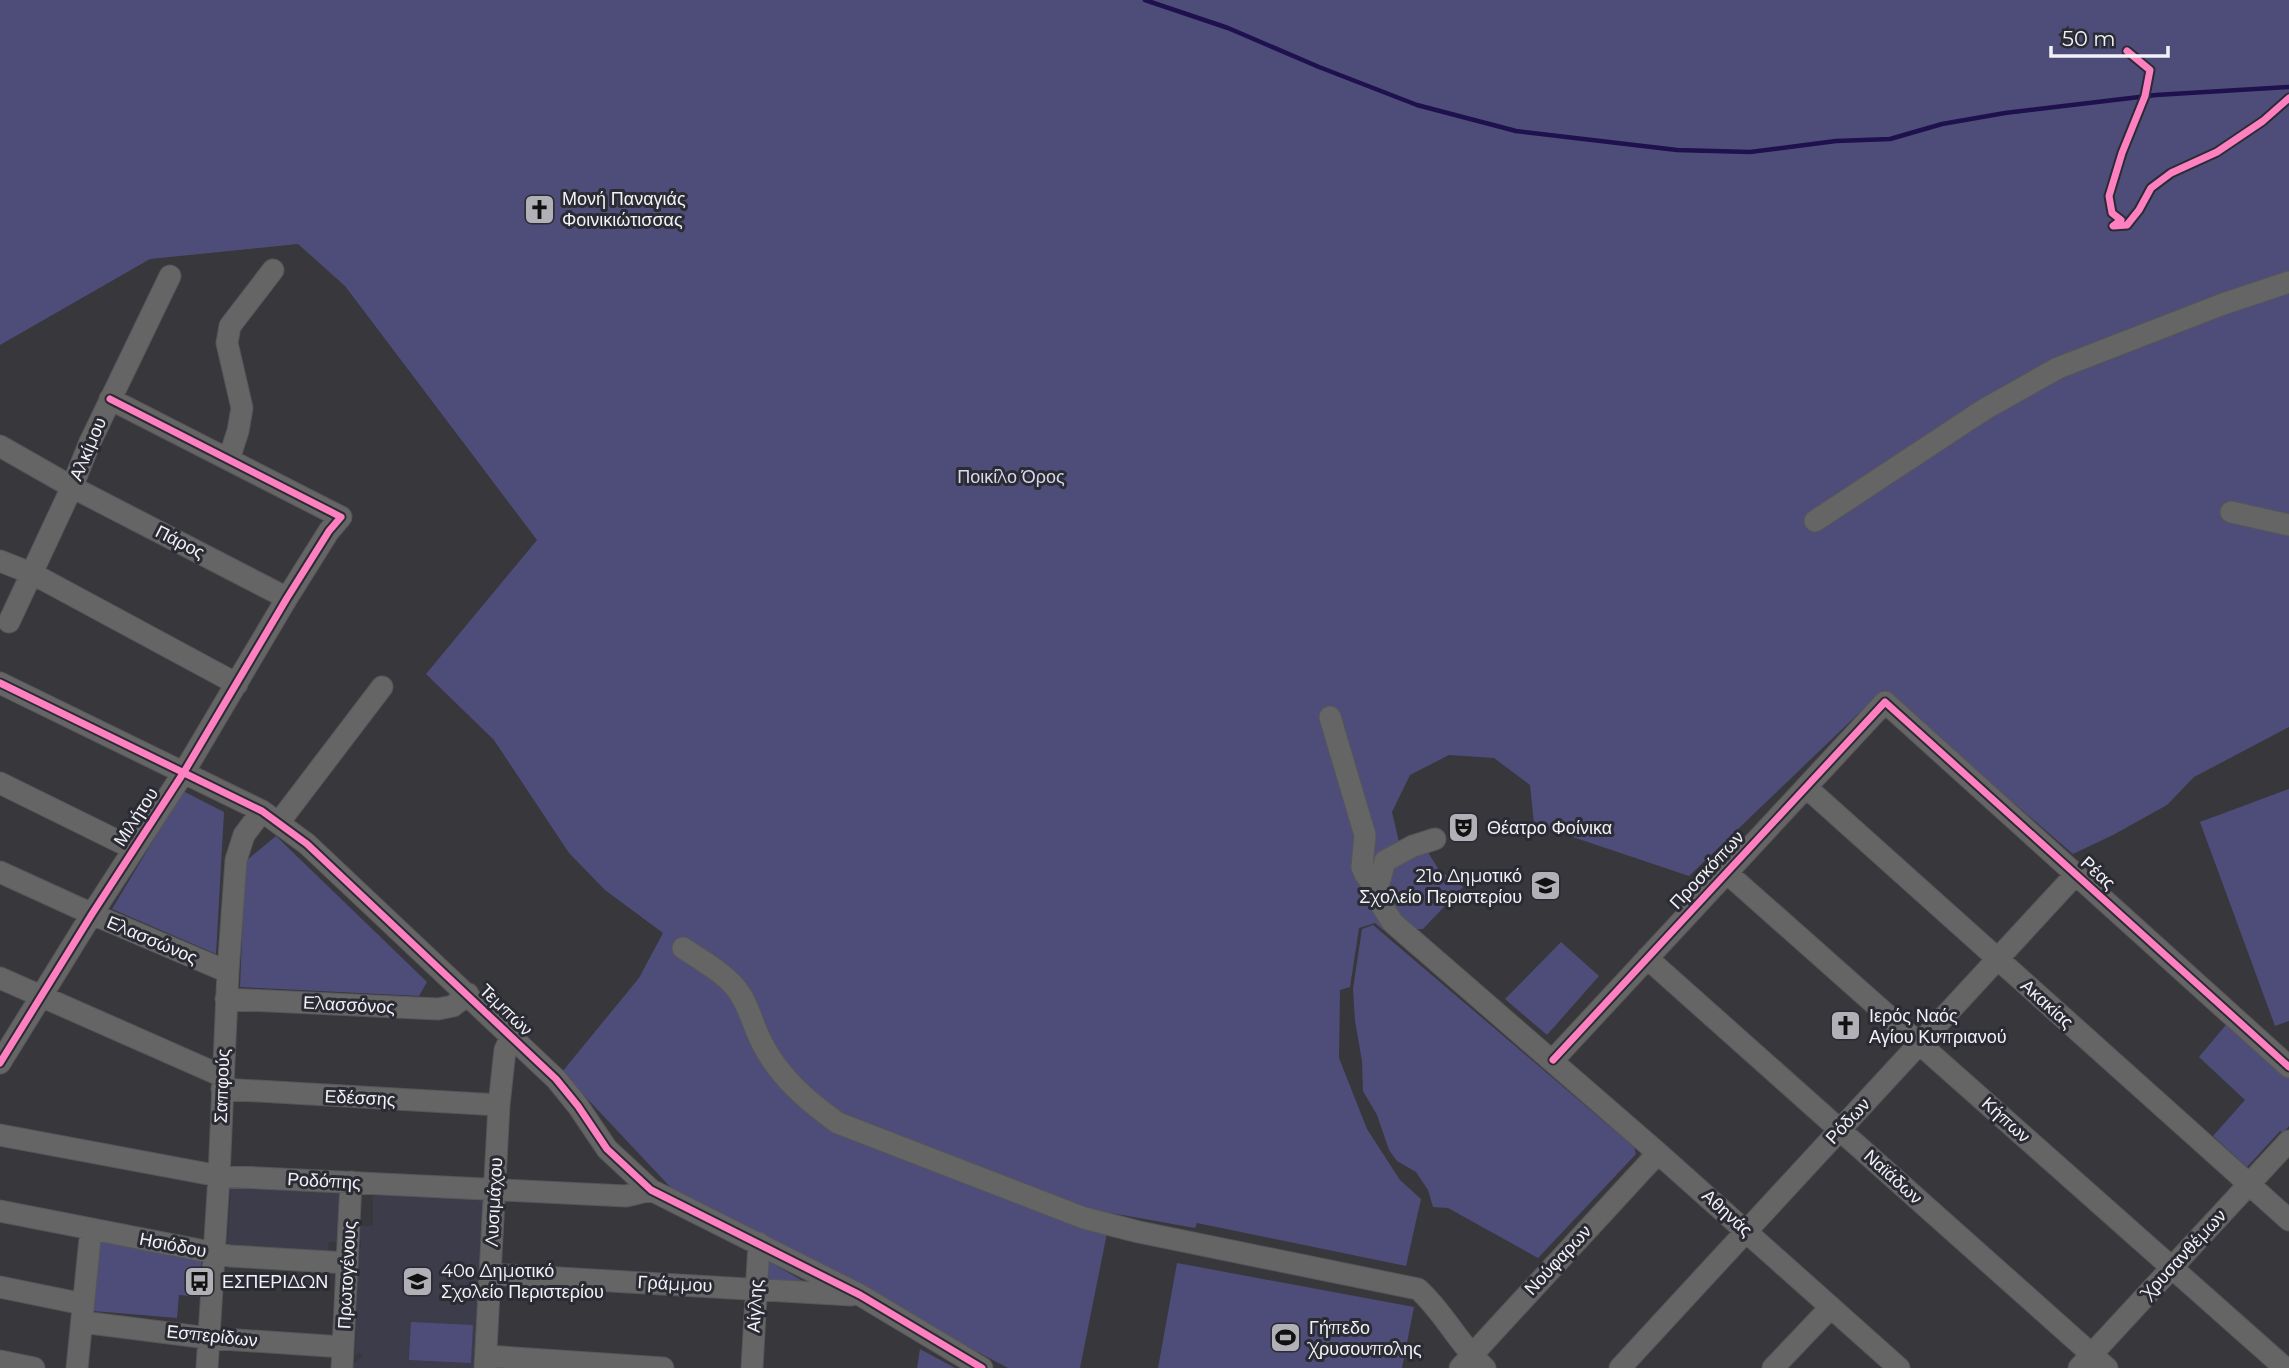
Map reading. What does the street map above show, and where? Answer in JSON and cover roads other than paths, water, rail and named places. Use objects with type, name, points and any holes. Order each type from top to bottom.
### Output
[{"type":"street","points":[[110,399],[229,459],[242,408],[227,343],[230,326],[273,270]]},
{"type":"street","name":"Αλκίμου","points":[[9,622],[110,399],[170,276]]},
{"type":"street","points":[[1815,521],[1985,409],[2058,368],[2223,304],[2289,282]]},
{"type":"street","name":"Πάρος","points":[[0,446],[287,598]]},
{"type":"street","name":"Μιλήτου","points":[[0,1063],[184,772],[287,598],[329,531],[341,517],[229,459]]},
{"type":"street","points":[[2231,512],[2289,524]]},
{"type":"street","points":[[0,561],[33,573],[237,684]]},
{"type":"street","name":"Τεμπών","points":[[0,683],[271,816],[327,862],[562,1087],[607,1149],[651,1190],[860,1295],[982,1368]]},
{"type":"street","name":"Σαπφούς","points":[[207,1368],[236,860],[244,835],[271,816],[382,687]]},
{"type":"street","name":"Προσκόπων","points":[[1553,1060],[1885,702]]},
{"type":"street","name":"Ρέας","points":[[1885,702],[2289,1067]]},
{"type":"street","points":[[1330,717],[1365,835],[1385,861]]},
{"type":"street","points":[[0,783],[134,849]]},
{"type":"street","name":"Ακακίας","points":[[1806,787],[2289,1220]]},
{"type":"street","name":"Αθηνάς","points":[[1365,835],[1362,867],[1393,923],[1553,1060],[1899,1368]]},
{"type":"street","points":[[1377,890],[1385,861],[1413,846],[1435,839]]},
{"type":"street","name":"Ελασσώνος","points":[[0,872],[228,972]]},
{"type":"street","name":"Κήπων","points":[[1727,873],[2286,1368]]},
{"type":"street","name":"Ρόδων","points":[[1620,1368],[2076,874]]},
{"type":"street","points":[[683,948],[722,974],[736,988],[761,1042],[779,1070],[808,1101],[838,1123],[1084,1218],[1139,1232],[1418,1289],[1431,1300],[1471,1364]]},
{"type":"street","name":"Ναϊάδων","points":[[1647,958],[1840,1130],[2093,1363]]},
{"type":"street","name":"Εδέσσης","points":[[0,978],[222,1083],[499,1105]]},
{"type":"street","name":"Ελασσόνος","points":[[226,999],[438,1009],[453,1006],[467,994]]},
{"type":"street","name":"Λυσιμάχου","points":[[485,1362],[499,1105],[505,1050],[511,1037]]},
{"type":"street","name":"Ροδόπης","points":[[0,1135],[219,1175],[626,1196],[651,1190]]},
{"type":"street","name":"Χρυσανθέμων","points":[[2093,1363],[2171,1267],[2289,1141]]},
{"type":"street","name":"Νούφαρων","points":[[1471,1364],[1658,1153]]},
{"type":"street","name":"Πρωτογένους","points":[[343,1357],[351,1182]]},
{"type":"street","name":"Ησιόδου","points":[[0,1211],[213,1253],[347,1264]]},
{"type":"street","points":[[77,1368],[91,1228]]},
{"type":"street","name":"Αίγλης","points":[[752,1368],[759,1243]]},
{"type":"street","name":"Γράμμου","points":[[490,1274],[860,1295]]},
{"type":"street","name":"Εσπερίδων","points":[[0,1287],[83,1313],[208,1338],[343,1357]]},
{"type":"street","points":[[1773,1368],[1831,1307]]},
{"type":"street","points":[[0,1361],[34,1368]]},
{"type":"street","points":[[485,1362],[663,1368]]},
{"type":"waterway","points":[[1145,0],[1228,28],[1417,105],[1516,131],[1677,150],[1750,152],[1836,141],[1890,139],[1942,124],[2005,113],[2156,95],[2289,87]]},
{"type":"place","name":"Μονή Παναγιάς Φοινικιώτισσας","points":[[539,209]]},
{"type":"place","name":"Θέατρο Φοίνικα","points":[[1464,828]]},
{"type":"place","name":"21ο Δημοτικό Σχολείο Περιστερίου","points":[[1545,886]]},
{"type":"place","name":"Ιερός Ναός Αγίου Κυπριανού","points":[[1846,1026]]},
{"type":"place","name":"40ο Δημοτικό Σχολείο Περιστερίου","points":[[418,1281]]},
{"type":"place","name":"ΕΣΠΕΡΙΔΩΝ","points":[[199,1282]]},
{"type":"place","name":"Γήπεδο Χρυσουπολης","points":[[1286,1338]]},
{"type":"park label","name":"Ποικίλο Όρος","points":[[1011,477]]}]
